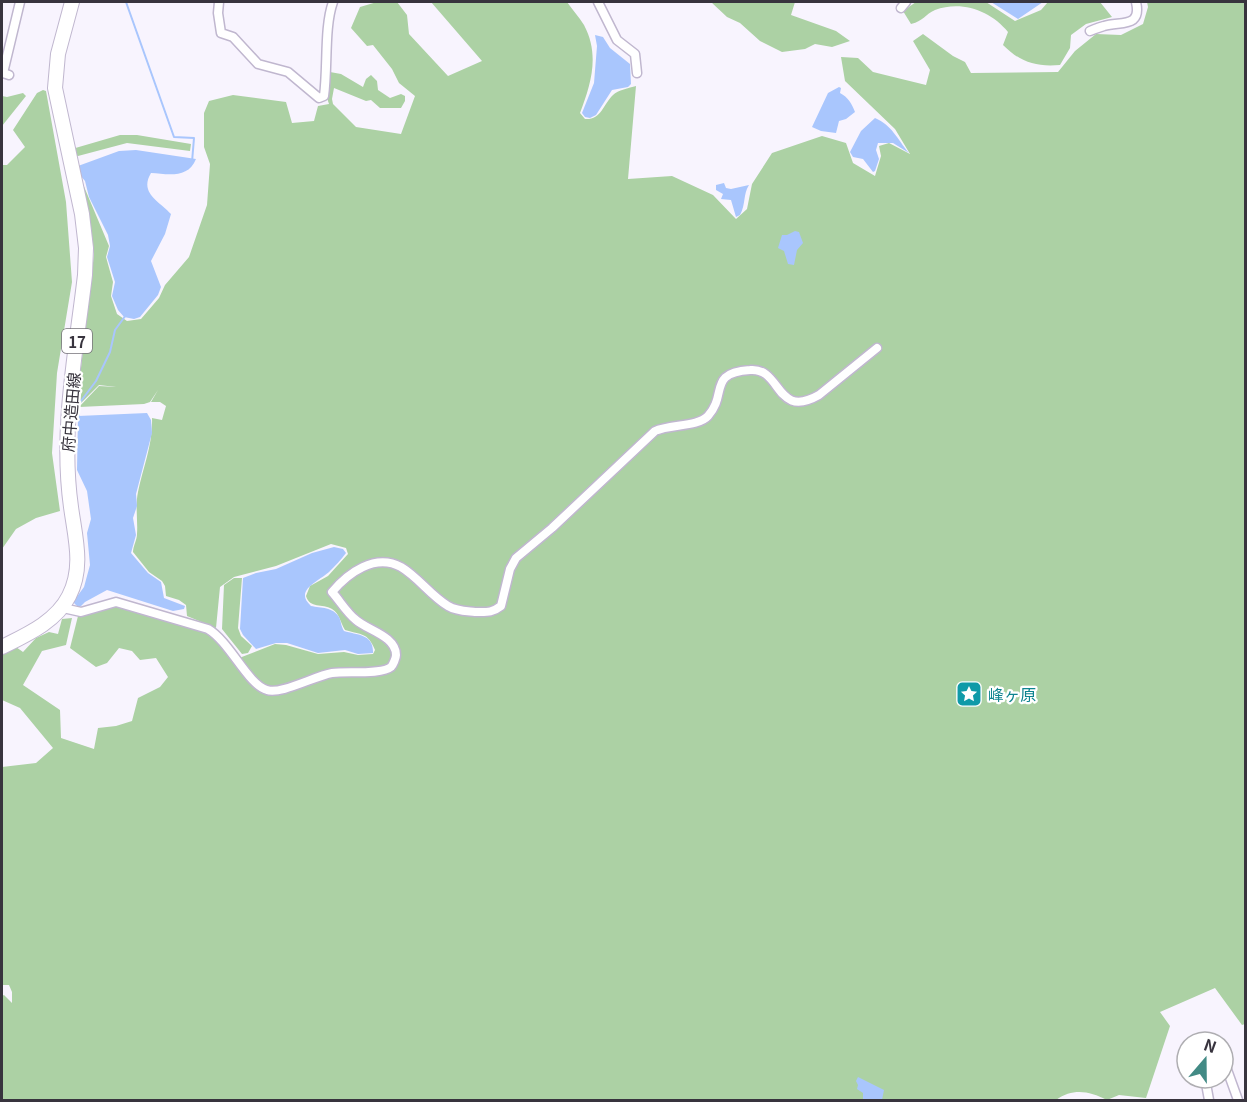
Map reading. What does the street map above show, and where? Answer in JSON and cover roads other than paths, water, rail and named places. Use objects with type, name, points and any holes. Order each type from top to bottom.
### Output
[{"type":"main road","name":"府中造田線","points":[[63,608],[77,574],[77,540],[67,476],[66,442],[86,248],[82,214],[55,88],[58,54],[72,2]]},
{"type":"main road","points":[[2,647],[31,632],[63,608]]},
{"type":"street","points":[[9,75],[3,73],[20,2]]},
{"type":"street","points":[[219,2],[221,33],[233,37],[258,64],[288,72],[319,98],[324,96],[327,77],[333,2]]},
{"type":"street","points":[[598,2],[617,40],[635,54],[637,73]]},
{"type":"street","points":[[1090,31],[1105,25],[1129,23],[1135,18],[1138,10],[1136,2]]},
{"type":"street","points":[[63,608],[81,612],[116,602],[208,629],[218,634],[259,687],[268,691],[284,690],[303,681],[332,673],[382,670],[391,667],[395,660],[394,648],[386,638],[356,621],[332,592],[341,581],[365,565],[384,561],[400,567],[448,607],[462,611],[492,612],[501,606],[510,569],[516,558],[552,528],[655,431],[665,426],[692,423],[707,418],[721,382],[727,375],[735,371],[754,369],[765,373],[774,381],[786,398],[794,401],[809,401],[877,348]]},
{"type":"street","points":[[1237,1100],[1245,1099]]},
{"type":"water","points":[[991,2],[1043,2],[1018,19]]},
{"type":"water","points":[[595,35],[603,37],[610,48],[630,64],[631,84],[628,87],[612,90],[596,115],[590,118],[585,117],[582,113],[594,83],[597,46]]},
{"type":"water","points":[[841,88],[840,93],[849,101],[855,112],[839,121],[836,133],[812,127],[828,93]]},
{"type":"water","points":[[875,118],[890,128],[909,153],[893,143],[878,143],[876,150],[879,159],[873,172],[863,159],[853,157],[850,152],[861,131]]},
{"type":"water","points":[[136,150],[196,159],[188,170],[177,174],[151,173],[148,180],[147,186],[152,196],[171,214],[165,234],[151,261],[161,287],[158,295],[140,317],[134,319],[124,317],[112,296],[115,282],[107,257],[110,246],[108,235],[89,197],[78,166],[119,151]]},
{"type":"water","points":[[724,183],[726,188],[731,189],[749,185],[742,211],[736,217],[731,200],[721,199],[723,194],[716,190],[716,185]]},
{"type":"water","points":[[799,232],[803,243],[797,250],[794,265],[788,264],[784,251],[778,248],[782,235]]},
{"type":"water","points":[[147,413],[151,420],[152,433],[136,494],[137,506],[133,518],[136,535],[131,553],[148,573],[161,582],[164,598],[185,606],[184,609],[173,611],[107,590],[85,602],[79,608],[73,602],[84,587],[90,565],[87,533],[91,519],[87,491],[77,470],[78,416]]},
{"type":"water","points":[[334,547],[343,549],[346,553],[330,571],[310,586],[306,591],[306,600],[311,606],[334,611],[344,631],[368,639],[373,647],[373,653],[358,654],[345,650],[318,653],[287,643],[276,643],[256,649],[240,629],[243,578],[276,569],[312,553]]},
{"type":"water","points":[[858,1077],[884,1090],[882,1100],[863,1100],[863,1093],[857,1089]]},
{"type":"waterway","points":[[126,2],[174,137],[194,138],[192,162]]},
{"type":"waterway","points":[[79,419],[78,405],[96,381],[110,352],[115,330],[126,315]]},
{"type":"place","name":"峰ヶ原","points":[[969,694]]}]
